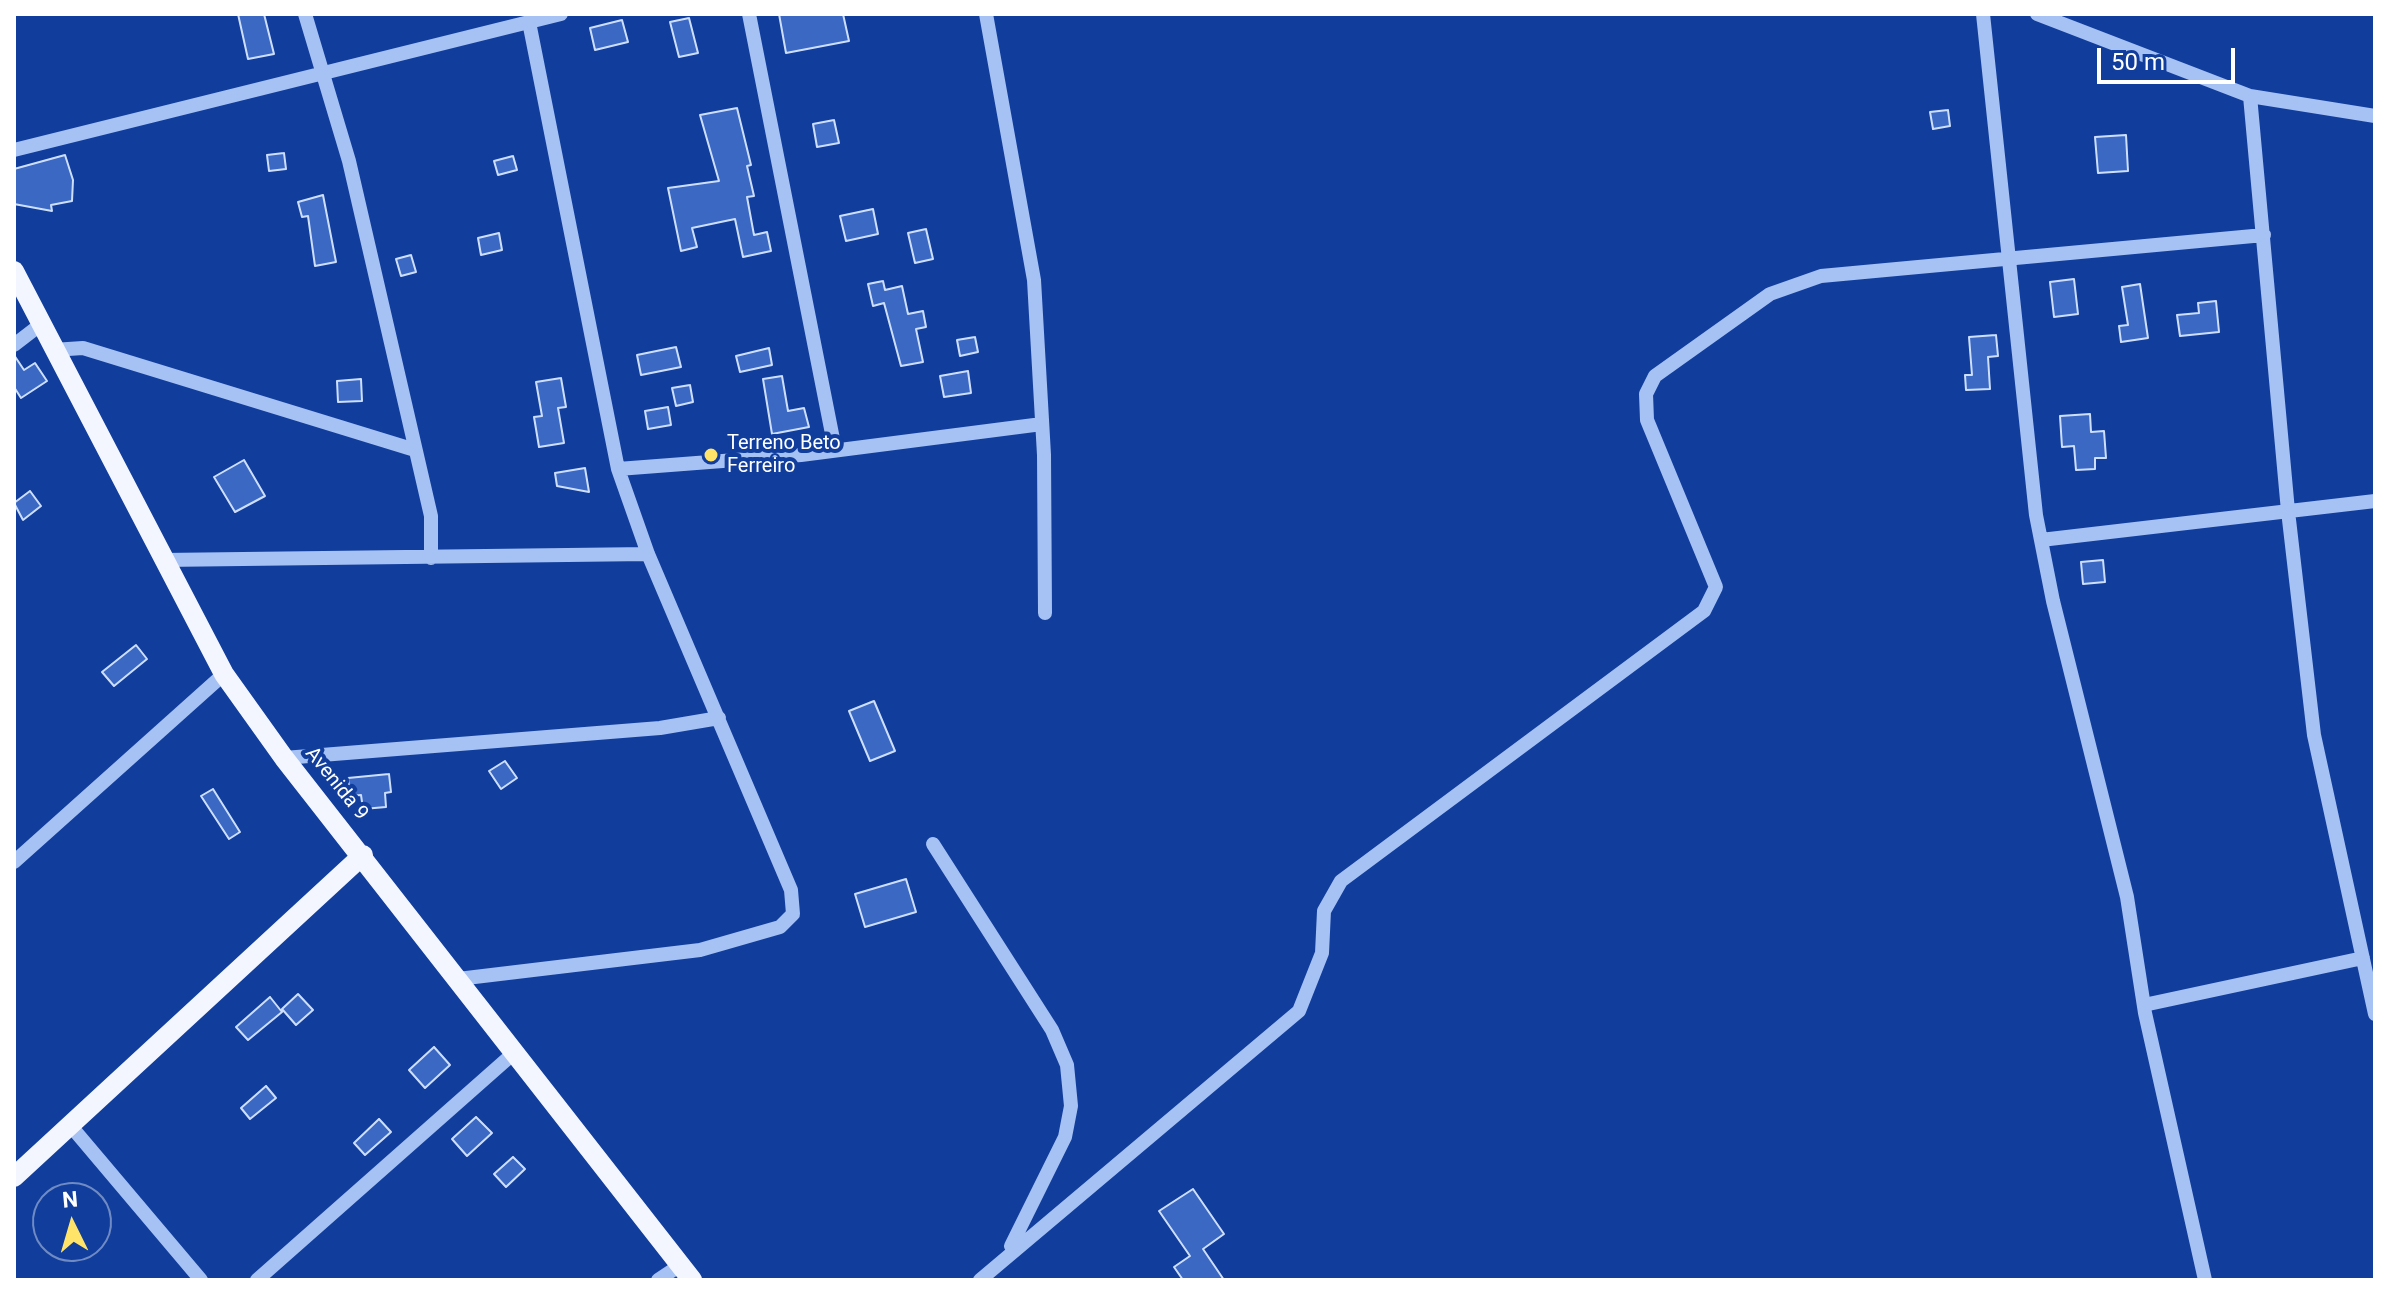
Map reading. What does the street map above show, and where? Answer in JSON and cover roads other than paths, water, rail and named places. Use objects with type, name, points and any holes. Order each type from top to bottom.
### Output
[{"type":"main road","name":"Avenida 9","points":[[14,271],[224,674],[284,758],[363,855],[685,1273]]},
{"type":"main road","points":[[14,1177],[363,855]]},
{"type":"street","points":[[305,14],[349,161],[431,516],[431,558]]},
{"type":"street","points":[[14,150],[561,14]]},
{"type":"street","points":[[749,14],[835,449]]},
{"type":"street","points":[[986,14],[1034,280],[1042,424],[1045,613]]},
{"type":"street","points":[[1983,14],[2041,540],[2127,897],[2144,1005],[2205,1280]]},
{"type":"street","points":[[2037,14],[2250,96],[2375,116]]},
{"type":"street","points":[[458,979],[700,950],[780,927],[793,914],[791,890],[648,554],[618,469],[529,22]]},
{"type":"street","points":[[2250,96],[2288,511],[2314,735],[2375,1014]]},
{"type":"street","points":[[980,1280],[1008,1253],[1299,1011],[1322,953],[1324,911],[1341,881],[1704,611],[1716,587],[1647,420],[1646,394],[1655,376],[1770,294],[1821,276],[2264,235]]},
{"type":"street","points":[[14,345],[40,325]]},
{"type":"street","points":[[53,350],[83,348],[415,450]]},
{"type":"street","points":[[618,469],[801,455],[1042,424]]},
{"type":"street","points":[[2041,540],[2375,501]]},
{"type":"street","points":[[162,560],[648,554]]},
{"type":"street","points":[[14,862],[224,674]]},
{"type":"street","points":[[284,758],[660,728],[719,718]]},
{"type":"street","points":[[933,844],[1052,1030],[1067,1065],[1071,1106],[1065,1137],[1008,1253]]},
{"type":"street","points":[[2144,1005],[2363,958]]},
{"type":"street","points":[[257,1280],[515,1052]]},
{"type":"street","points":[[70,1125],[201,1280]]},
{"type":"street","points":[[658,1280],[685,1273]]},
{"type":"place","name":"Terreno Beto Ferreiro","points":[[711,455]]}]
